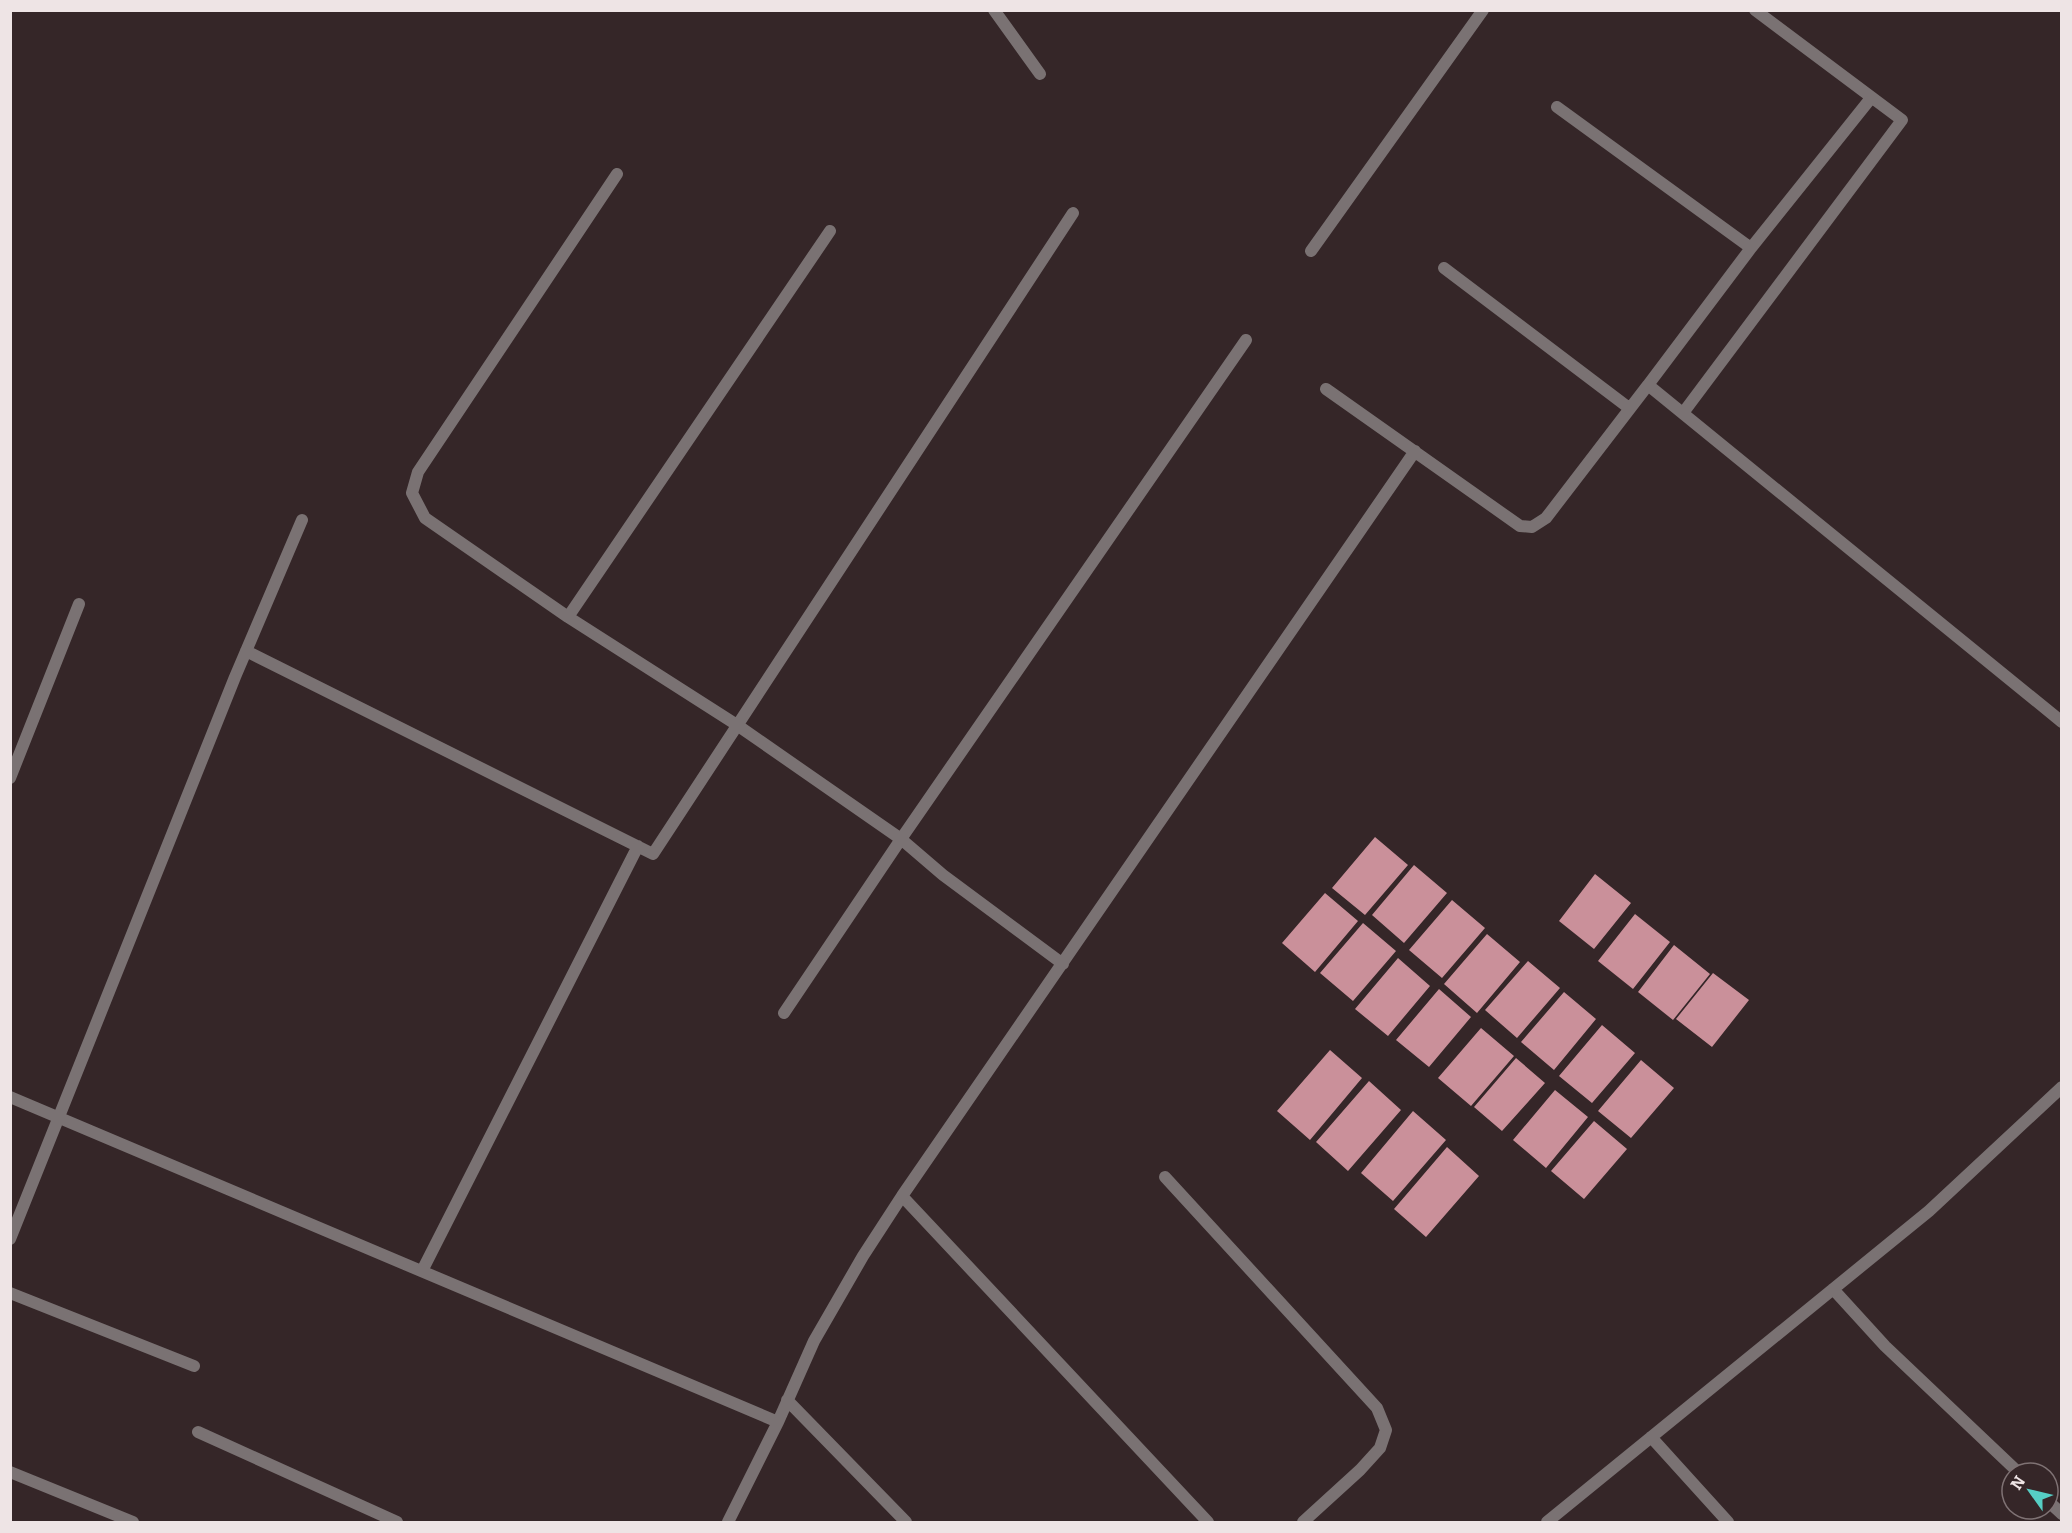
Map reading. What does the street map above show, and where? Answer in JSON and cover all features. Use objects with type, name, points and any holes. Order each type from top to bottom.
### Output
[{"type":"street","points":[[994,10],[1040,74]]},
{"type":"street","points":[[1311,251],[1483,10]]},
{"type":"street","points":[[1683,413],[1902,120],[1755,10]]},
{"type":"street","points":[[1326,389],[1520,526],[1532,527],[1546,518],[1751,248],[1871,98]]},
{"type":"street","points":[[1557,107],[1751,248]]},
{"type":"street","points":[[617,174],[418,472],[412,492],[424,518],[568,617],[737,725],[901,839],[943,875],[1063,964]]},
{"type":"street","points":[[246,651],[653,854],[1073,213]]},
{"type":"street","points":[[568,617],[830,231]]},
{"type":"street","points":[[1444,268],[1629,408]]},
{"type":"street","points":[[784,1013],[901,839],[1246,340]]},
{"type":"street","points":[[1648,385],[2061,722]]},
{"type":"street","points":[[728,1522],[778,1422],[814,1341],[863,1256],[1415,452]]},
{"type":"street","points":[[10,1239],[246,651],[302,520]]},
{"type":"street","points":[[10,778],[79,604]]},
{"type":"street","points":[[422,1271],[638,846]]},
{"type":"street","points":[[1547,1522],[1929,1211],[2061,1088]]},
{"type":"street","points":[[10,1097],[778,1422]]},
{"type":"street","points":[[1165,1177],[1377,1408],[1386,1430],[1380,1448],[1360,1470],[1303,1522]]},
{"type":"street","points":[[903,1196],[1208,1522]]},
{"type":"street","points":[[1833,1289],[1885,1346],[2006,1461]]},
{"type":"street","points":[[10,1293],[194,1366]]},
{"type":"street","points":[[787,1400],[906,1522]]},
{"type":"street","points":[[198,1432],[397,1522]]},
{"type":"street","points":[[1651,1437],[1728,1522]]},
{"type":"street","points":[[10,1472],[133,1522]]},
{"type":"building","points":[[1375,837],[1408,865],[1365,915],[1332,888]]},
{"type":"building","points":[[1414,865],[1447,893],[1404,943],[1372,915]]},
{"type":"building","points":[[1595,874],[1631,903],[1594,949],[1559,921]]},
{"type":"building","points":[[1325,893],[1358,921],[1315,972],[1282,943]]},
{"type":"building","points":[[1452,900],[1485,928],[1442,978],[1409,950]]},
{"type":"building","points":[[1635,914],[1670,942],[1633,989],[1598,961]]},
{"type":"building","points":[[1363,923],[1396,951],[1353,1001],[1320,973]]},
{"type":"building","points":[[1487,934],[1520,962],[1477,1013],[1444,984]]},
{"type":"building","points":[[1674,945],[1710,974],[1673,1020],[1638,992]]},
{"type":"building","points":[[1398,958],[1430,986],[1388,1036],[1355,1009]]},
{"type":"building","points":[[1528,961],[1560,988],[1517,1038],[1485,1010]]},
{"type":"building","points":[[1713,973],[1749,1000],[1712,1047],[1676,1019]]},
{"type":"building","points":[[1439,989],[1471,1017],[1429,1067],[1396,1040]]},
{"type":"building","points":[[1564,992],[1596,1019],[1554,1070],[1521,1042]]},
{"type":"building","points":[[1602,1025],[1635,1053],[1592,1103],[1559,1076]]},
{"type":"building","points":[[1481,1028],[1514,1056],[1471,1106],[1438,1078]]},
{"type":"building","points":[[1330,1050],[1362,1078],[1310,1140],[1277,1111]]},
{"type":"building","points":[[1516,1058],[1545,1083],[1502,1131],[1474,1107]]},
{"type":"building","points":[[1641,1060],[1674,1088],[1631,1138],[1598,1111]]},
{"type":"building","points":[[1369,1081],[1401,1110],[1348,1171],[1316,1142]]},
{"type":"building","points":[[1555,1090],[1588,1117],[1546,1168],[1513,1140]]},
{"type":"building","points":[[1413,1111],[1446,1140],[1393,1201],[1361,1173]]},
{"type":"building","points":[[1594,1121],[1627,1149],[1584,1199],[1551,1171]]},
{"type":"building","points":[[1447,1147],[1479,1176],[1426,1237],[1394,1209]]}]
